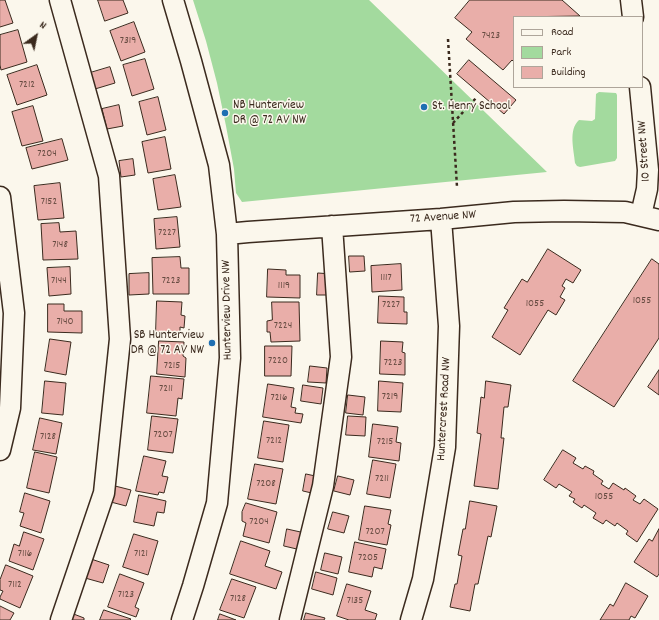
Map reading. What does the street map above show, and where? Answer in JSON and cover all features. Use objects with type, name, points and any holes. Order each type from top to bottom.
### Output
[{"type":"street","points":[[60,0],[110,176],[120,340],[104,492],[61,620]]},
{"type":"street","name":"Hunterview Drive NW","points":[[173,0],[191,60],[219,165],[227,234],[230,358],[217,503],[182,620]]},
{"type":"street","points":[[631,0],[633,16]]},
{"type":"street","name":"10 Street NW","points":[[640,88],[648,170],[647,189],[650,217]]},
{"type":"street","points":[[0,203],[14,313],[10,408],[0,450]]},
{"type":"street","name":"72 Avenue NW","points":[[227,234],[441,219],[514,212],[625,212],[650,217]]},
{"type":"street","name":"Huntercrest Road NW","points":[[411,620],[423,579],[445,447],[449,326],[441,219]]},
{"type":"street","points":[[290,620],[323,486],[341,357],[332,226]]},
{"type":"path","points":[[448,39],[457,187]]},
{"type":"path","points":[[453,123],[477,98]]},
{"type":"green space","name":"St. Henry School","points":[[193,0],[369,0],[547,172],[242,202],[236,193],[234,169],[217,83]]},
{"type":"green space","points":[[599,92],[616,93],[617,95],[617,158],[615,161],[580,167],[575,163],[572,140],[574,129],[579,120],[592,121],[595,119],[596,94]]},
{"type":"building","points":[[0,0],[5,0],[13,23],[0,27]]},
{"type":"building","points":[[98,0],[123,0],[128,13],[105,21]]},
{"type":"building","points":[[470,0],[562,0],[580,16],[513,16],[513,61],[512,60],[503,70],[466,39],[472,32],[455,18]]},
{"type":"building","points":[[134,22],[145,52],[121,61],[110,31]]},
{"type":"building","points":[[18,30],[27,62],[1,70],[0,35]]},
{"type":"building","points":[[145,59],[154,89],[132,96],[123,65]]},
{"type":"building","points":[[469,60],[516,100],[504,114],[457,74]]},
{"type":"building","points":[[37,65],[47,95],[17,105],[7,75]]},
{"type":"building","points":[[110,67],[115,83],[95,89],[90,73]]},
{"type":"building","points":[[158,97],[166,130],[147,135],[139,102]]},
{"type":"building","points":[[119,105],[123,126],[107,129],[102,109]]},
{"type":"building","points":[[33,106],[43,141],[22,146],[12,112]]},
{"type":"building","points":[[165,137],[171,169],[148,173],[142,142]]},
{"type":"building","points":[[62,139],[68,160],[32,169],[26,148]]},
{"type":"building","points":[[133,159],[135,175],[121,177],[119,161]]},
{"type":"building","points":[[175,175],[181,207],[158,210],[153,179]]},
{"type":"building","points":[[60,183],[64,218],[38,220],[34,186]]},
{"type":"building","points":[[177,217],[180,247],[156,249],[154,219]]},
{"type":"building","points":[[59,223],[60,232],[76,231],[78,259],[43,260],[41,224]]},
{"type":"building","points":[[548,249],[581,270],[573,283],[566,279],[562,286],[565,288],[560,297],[565,300],[556,315],[548,310],[520,355],[492,337],[508,310],[504,308],[522,279],[527,282]]},
{"type":"building","points":[[349,256],[364,256],[365,271],[350,272]]},
{"type":"building","points":[[180,257],[181,268],[189,268],[189,294],[153,294],[152,258]]},
{"type":"building","points":[[652,259],[659,264],[659,338],[614,407],[573,381]]},
{"type":"building","points":[[401,264],[402,290],[372,292],[371,266]]},
{"type":"building","points":[[70,267],[71,294],[49,296],[47,268]]},
{"type":"building","points":[[268,269],[286,270],[286,275],[300,275],[300,298],[267,297]]},
{"type":"building","points":[[149,273],[149,294],[129,295],[129,274]]},
{"type":"building","points":[[318,273],[332,274],[332,295],[317,295]]},
{"type":"building","points":[[379,296],[404,297],[404,312],[407,312],[407,324],[378,323]]},
{"type":"building","points":[[157,301],[182,302],[181,315],[185,316],[184,328],[180,327],[180,333],[156,332]]},
{"type":"building","points":[[272,302],[299,302],[300,341],[271,342],[270,332],[267,332],[267,321],[272,320]]},
{"type":"building","points":[[48,304],[64,304],[64,311],[82,311],[82,333],[48,332]]},
{"type":"building","points":[[50,339],[71,342],[66,375],[45,371]]},
{"type":"building","points":[[159,341],[184,342],[183,356],[186,358],[185,377],[157,374]]},
{"type":"building","points":[[381,341],[403,342],[402,352],[405,353],[405,375],[380,374]]},
{"type":"building","points":[[265,346],[292,346],[291,376],[265,376]]},
{"type":"building","points":[[310,366],[327,368],[326,383],[308,382]]},
{"type":"building","points":[[659,370],[659,395],[648,387]]},
{"type":"building","points":[[151,376],[184,379],[182,399],[178,398],[176,416],[147,413]]},
{"type":"building","points":[[45,381],[66,383],[63,415],[42,413]]},
{"type":"building","points":[[379,381],[403,383],[401,412],[378,411]]},
{"type":"building","points":[[486,381],[511,385],[508,407],[504,407],[501,438],[504,438],[498,489],[474,486],[481,434],[477,433],[481,397],[484,398]]},
{"type":"building","points":[[268,384],[294,388],[291,407],[296,408],[295,413],[303,414],[301,423],[263,417]]},
{"type":"building","points":[[303,385],[323,388],[321,404],[301,401]]},
{"type":"building","points":[[348,395],[365,397],[363,415],[346,413]]},
{"type":"building","points":[[152,416],[178,419],[173,453],[148,450]]},
{"type":"building","points":[[348,416],[366,417],[365,436],[346,435]]},
{"type":"building","points":[[40,418],[62,423],[56,454],[33,450]]},
{"type":"building","points":[[264,421],[289,425],[283,462],[258,458]]},
{"type":"building","points":[[373,424],[398,427],[396,442],[401,443],[399,461],[369,457]]},
{"type":"building","points":[[563,450],[576,458],[573,463],[583,469],[585,466],[594,471],[593,474],[603,481],[601,484],[609,489],[613,483],[624,490],[625,488],[636,496],[633,500],[640,504],[644,499],[658,509],[637,542],[626,534],[628,531],[617,523],[615,526],[606,520],[603,524],[593,518],[596,513],[584,505],[582,508],[573,502],[575,499],[569,496],[572,492],[559,484],[556,488],[544,480]]},
{"type":"building","points":[[35,452],[57,457],[49,493],[27,488]]},
{"type":"building","points":[[144,456],[166,461],[162,476],[168,477],[164,493],[159,492],[158,495],[136,491]]},
{"type":"building","points":[[373,460],[396,464],[390,498],[367,494]]},
{"type":"building","points":[[255,464],[283,469],[276,504],[248,499]]},
{"type":"building","points":[[306,474],[320,477],[316,494],[303,491]]},
{"type":"building","points":[[338,476],[354,480],[350,495],[334,491]]},
{"type":"building","points":[[111,485],[131,490],[126,506],[107,501]]},
{"type":"building","points":[[25,493],[50,501],[41,533],[20,526],[24,513],[20,512]]},
{"type":"building","points":[[139,495],[166,501],[164,513],[157,512],[154,526],[134,522]]},
{"type":"building","points":[[470,501],[497,506],[491,537],[488,536],[478,584],[475,584],[470,611],[450,607],[455,584],[457,584],[462,556],[458,555]]},
{"type":"building","points":[[246,503],[277,512],[269,543],[243,536],[246,523],[242,521],[242,512]]},
{"type":"building","points":[[365,506],[391,510],[388,524],[391,525],[387,545],[359,540]]},
{"type":"building","points":[[333,512],[349,516],[344,533],[328,529]]},
{"type":"building","points":[[287,529],[305,533],[301,550],[284,546]]},
{"type":"building","points":[[659,529],[659,574],[657,577],[634,562],[649,539],[652,541]]},
{"type":"building","points":[[24,532],[44,539],[33,570],[9,561],[14,544],[19,546]]},
{"type":"building","points":[[134,534],[158,541],[148,575],[123,567]]},
{"type":"building","points":[[241,541],[270,551],[265,566],[282,572],[276,589],[230,574]]},
{"type":"building","points":[[355,542],[386,549],[382,569],[374,567],[372,577],[349,572]]},
{"type":"building","points":[[325,553],[342,557],[338,574],[321,570]]},
{"type":"building","points":[[91,559],[109,565],[103,583],[85,578]]},
{"type":"building","points":[[6,565],[33,576],[20,608],[0,599],[3,591],[0,590],[0,580]]},
{"type":"building","points":[[316,572],[337,578],[333,595],[312,589]]},
{"type":"building","points":[[120,574],[144,583],[135,607],[139,609],[136,617],[108,607]]},
{"type":"building","points":[[232,579],[256,587],[244,618],[220,610]]},
{"type":"building","points":[[626,583],[648,596],[635,618],[631,616],[629,620],[600,620],[610,604],[613,606]]},
{"type":"building","points":[[347,584],[371,591],[365,610],[377,614],[375,620],[349,620],[337,616]]},
{"type":"building","points":[[0,606],[14,613],[10,620],[0,620]]},
{"type":"building","points":[[104,610],[131,619],[100,620]]},
{"type":"building","points":[[71,613],[84,618],[84,620],[69,620]]},
{"type":"building","points":[[306,613],[325,618],[324,620],[304,620]]},
{"type":"building","points":[[220,614],[236,620],[218,620]]},
{"type":"place","name":"St. Henry School","points":[[424,107]]},
{"type":"place","name":"NB Hunterview DR @ 72 AV NW","points":[[225,113]]},
{"type":"place","name":"SB Hunterview DR @ 72 AV NW","points":[[212,343]]}]
